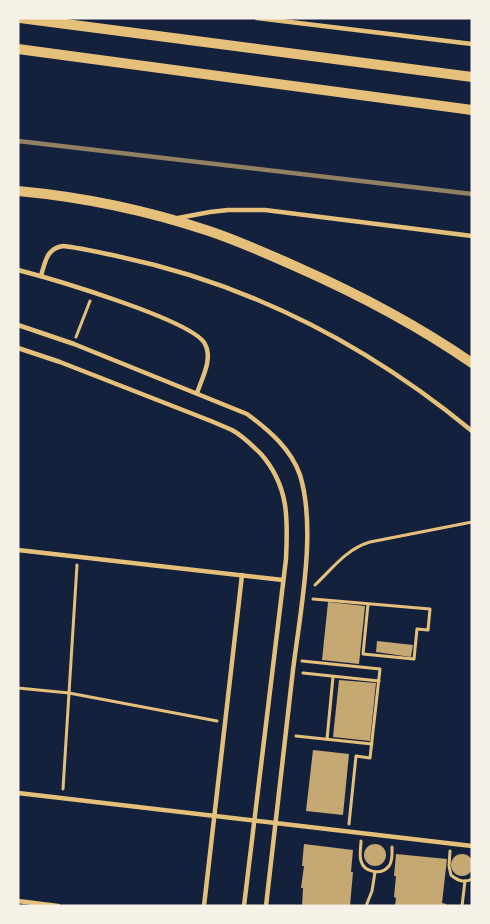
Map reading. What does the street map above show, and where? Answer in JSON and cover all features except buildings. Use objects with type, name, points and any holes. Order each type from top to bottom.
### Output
[{"type":"street","points":[[20,18],[472,77]]},
{"type":"street","points":[[18,49],[472,111]]},
{"type":"street","points":[[18,190],[60,194],[136,209],[173,219],[248,246],[377,305],[472,363]]},
{"type":"lane","points":[[257,18],[472,44]]},
{"type":"lane","points":[[173,219],[210,212],[265,210],[472,236]]},
{"type":"lane","points":[[41,276],[47,255],[54,248],[63,246],[138,261],[210,282],[280,309],[346,343],[415,387],[472,431]]},
{"type":"lane","points":[[18,270],[94,292],[190,331],[202,339],[206,346],[208,360],[197,393]]},
{"type":"lane","points":[[18,325],[74,344],[247,414],[269,430],[286,450],[299,473],[306,502],[306,562],[266,906]]},
{"type":"lane","points":[[18,348],[60,362],[232,430],[252,445],[268,463],[280,483],[286,508],[286,560],[244,906]]},
{"type":"lane","points":[[18,550],[283,580]]},
{"type":"lane","points":[[204,906],[242,575]]},
{"type":"lane","points":[[18,793],[472,846]]},
{"type":"lane","points":[[18,901],[58,906]]},
{"type":"path","points":[[74,344],[94,292]]},
{"type":"path","points":[[302,598],[355,547],[472,522]]},
{"type":"path","points":[[62,799],[78,557]]},
{"type":"path","points":[[302,598],[430,609],[428,630],[417,629],[414,659],[363,654],[368,604]]},
{"type":"path","points":[[294,660],[380,669],[370,758],[356,756],[348,831]]},
{"type":"path","points":[[293,672],[378,681]]},
{"type":"path","points":[[327,739],[333,677]]},
{"type":"path","points":[[18,688],[69,693],[225,722]]},
{"type":"path","points":[[285,735],[372,744]]},
{"type":"path","points":[[362,833],[360,860],[366,868],[375,872],[384,870],[391,861],[392,837]]},
{"type":"path","points":[[451,844],[449,871],[451,875],[455,879],[465,881],[472,879]]},
{"type":"path","points":[[366,906],[372,891],[375,872]]},
{"type":"path","points":[[462,906],[465,881]]},
{"type":"railway","points":[[18,141],[472,194]]}]
